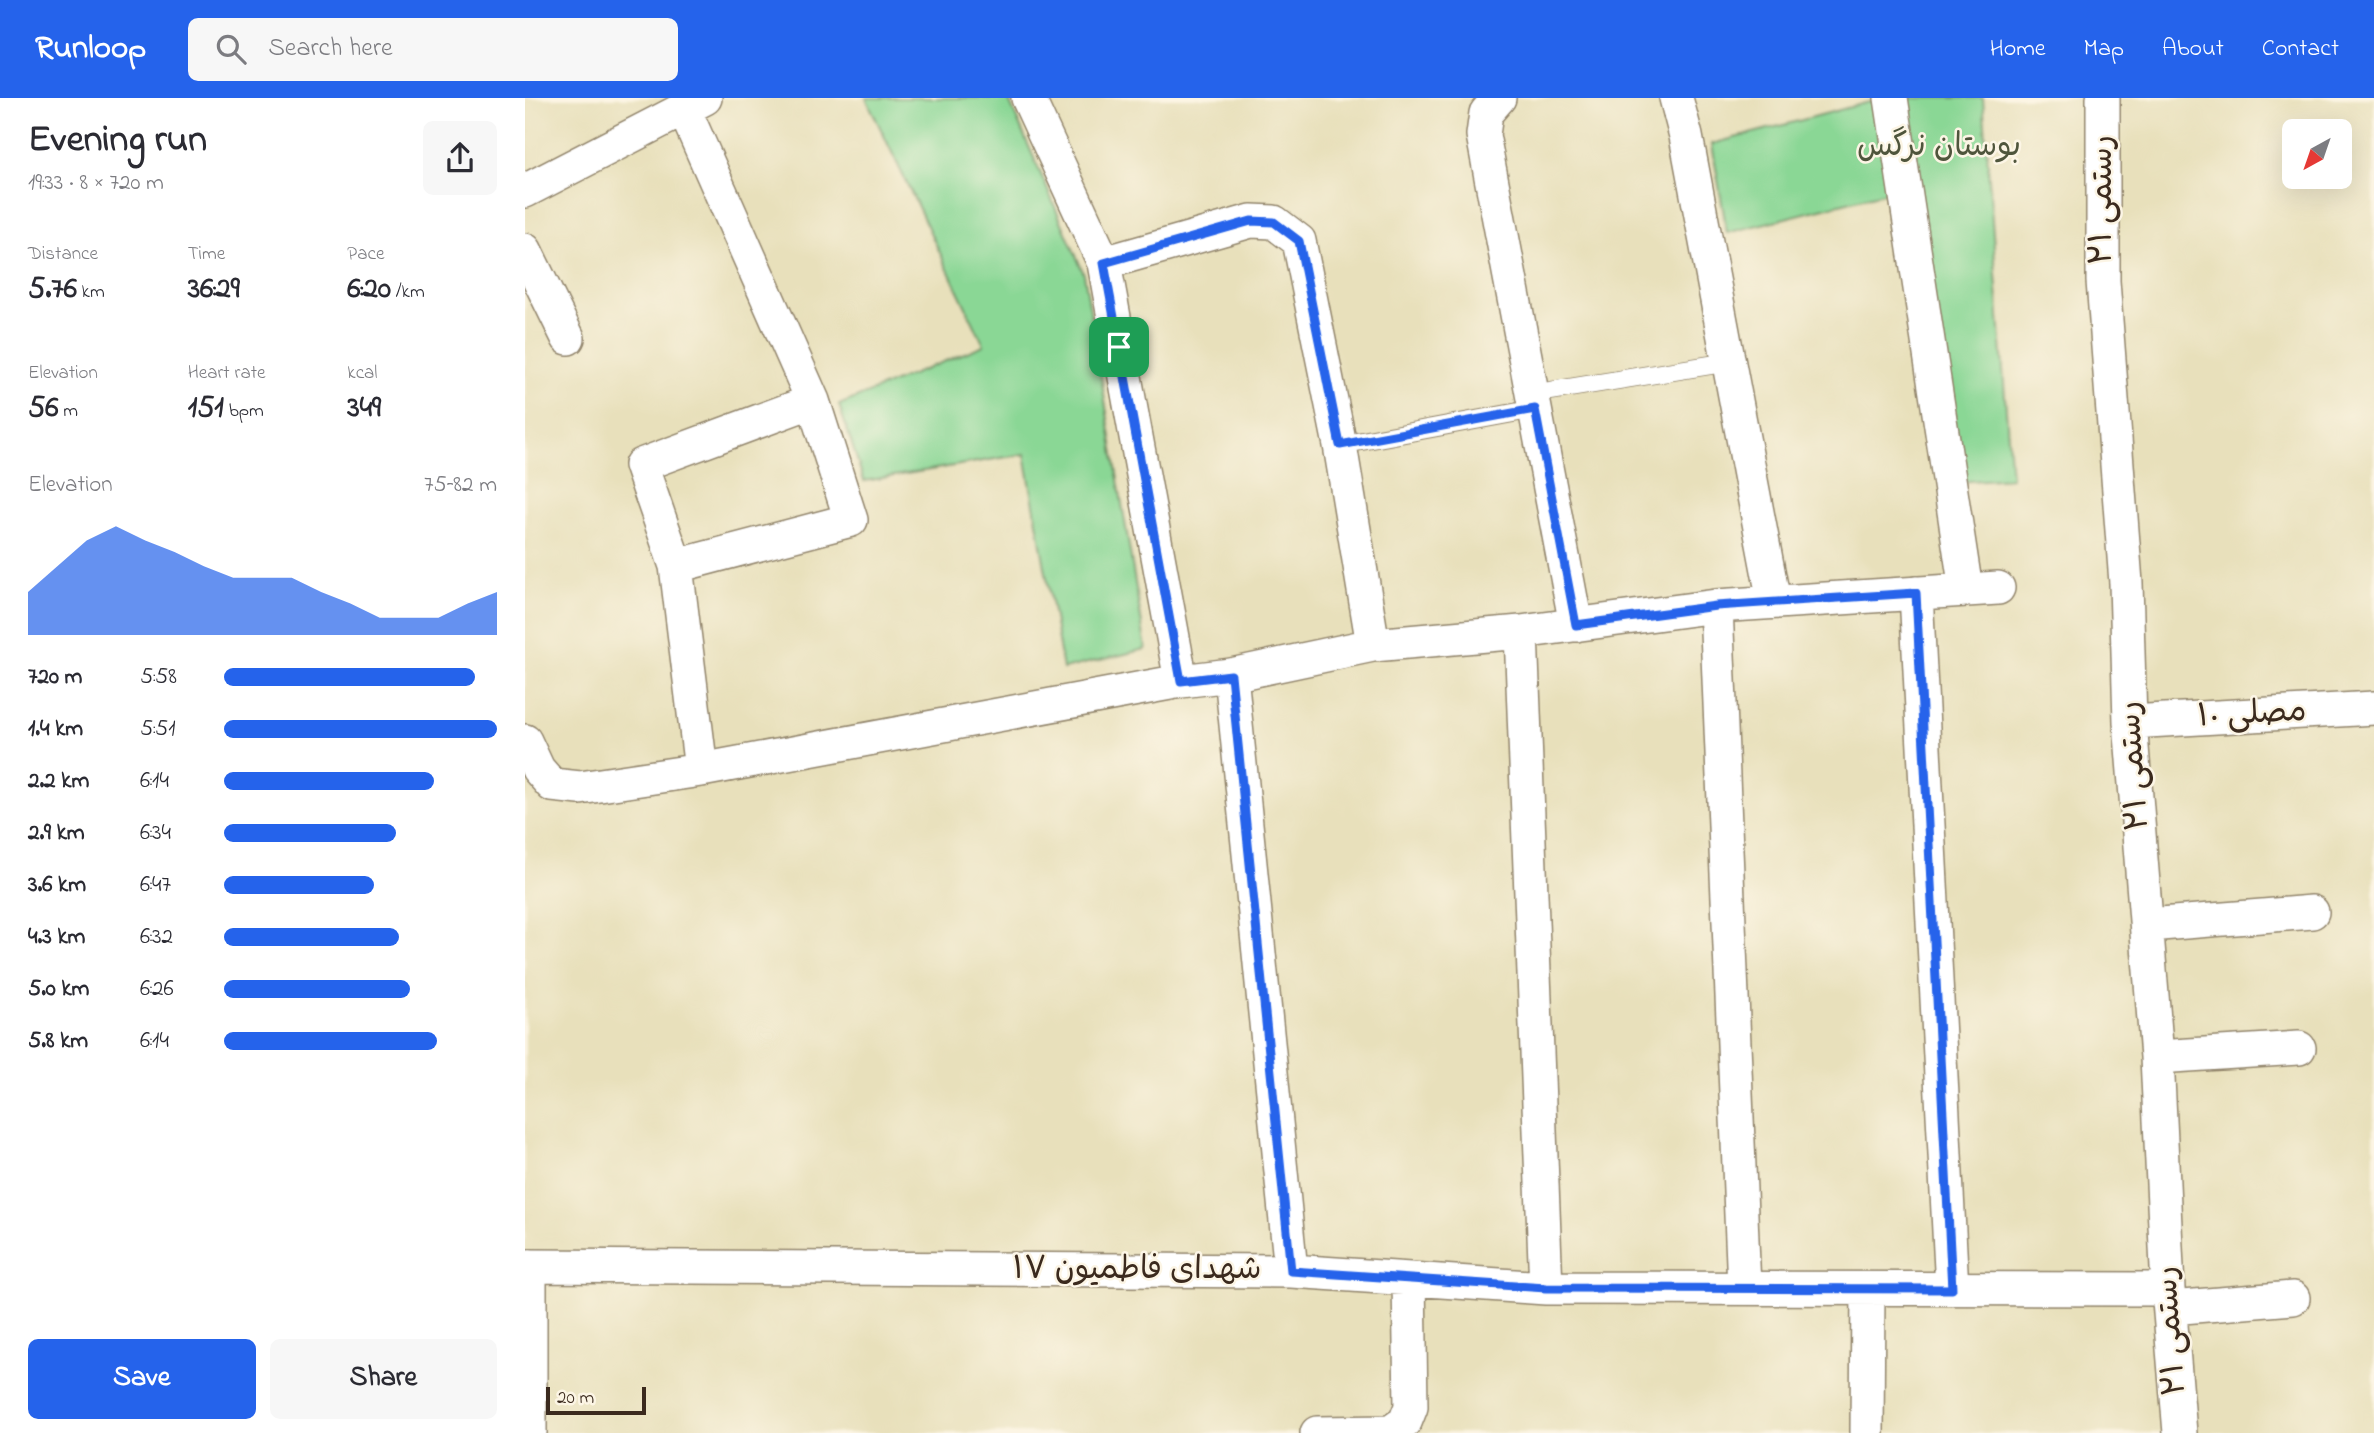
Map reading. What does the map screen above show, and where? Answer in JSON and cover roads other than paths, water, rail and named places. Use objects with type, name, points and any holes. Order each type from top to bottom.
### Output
[{"type":"street","points":[[1028,98],[1104,263],[1181,681]]},
{"type":"street","points":[[1499,98],[1486,113],[1483,135],[1576,625]]},
{"type":"street","points":[[1676,98],[1686,136],[1774,602]]},
{"type":"street","points":[[525,741],[537,769],[552,785],[580,788],[701,770],[1181,681],[1231,675],[1373,645],[1521,632],[1716,606],[1982,589],[1891,98]]},
{"type":"street","name":"رستمی ۲۱","points":[[2103,98],[2103,281],[2126,583],[2130,722],[2148,925],[2169,1299],[2180,1433]]},
{"type":"street","points":[[525,191],[694,104],[813,401],[851,520],[675,566]]},
{"type":"street","points":[[1104,263],[1251,221],[1274,222],[1299,241],[1340,445],[1373,645]]},
{"type":"street","points":[[525,250],[568,338]]},
{"type":"street","points":[[701,770],[675,566],[641,465],[813,401]]},
{"type":"street","points":[[1916,593],[1952,1289]]},
{"type":"street","points":[[1716,606],[1744,1287]]},
{"type":"street","points":[[1521,632],[1546,1288]]},
{"type":"street","points":[[1231,675],[1291,1271]]},
{"type":"street","name":"مصلی ۱۰","points":[[2130,722],[2374,708]]},
{"type":"street","points":[[2148,925],[2312,912]]},
{"type":"street","points":[[2157,1058],[2299,1048]]},
{"type":"street","points":[[527,1266],[530,1433]]},
{"type":"street","name":"شهدای فاطمیون ۱۷","points":[[527,1266],[1291,1271],[1546,1288],[1952,1289],[2169,1299],[2293,1298]]},
{"type":"street","points":[[1317,1433],[1391,1432],[1405,1422],[1411,1407],[1409,1279]]},
{"type":"street","points":[[1867,1433],[1868,1290]]},
{"type":"lane","points":[[1340,445],[1729,362]]},
{"type":"park label","name":"بوستان نرگس","points":[[1939,147]]}]
